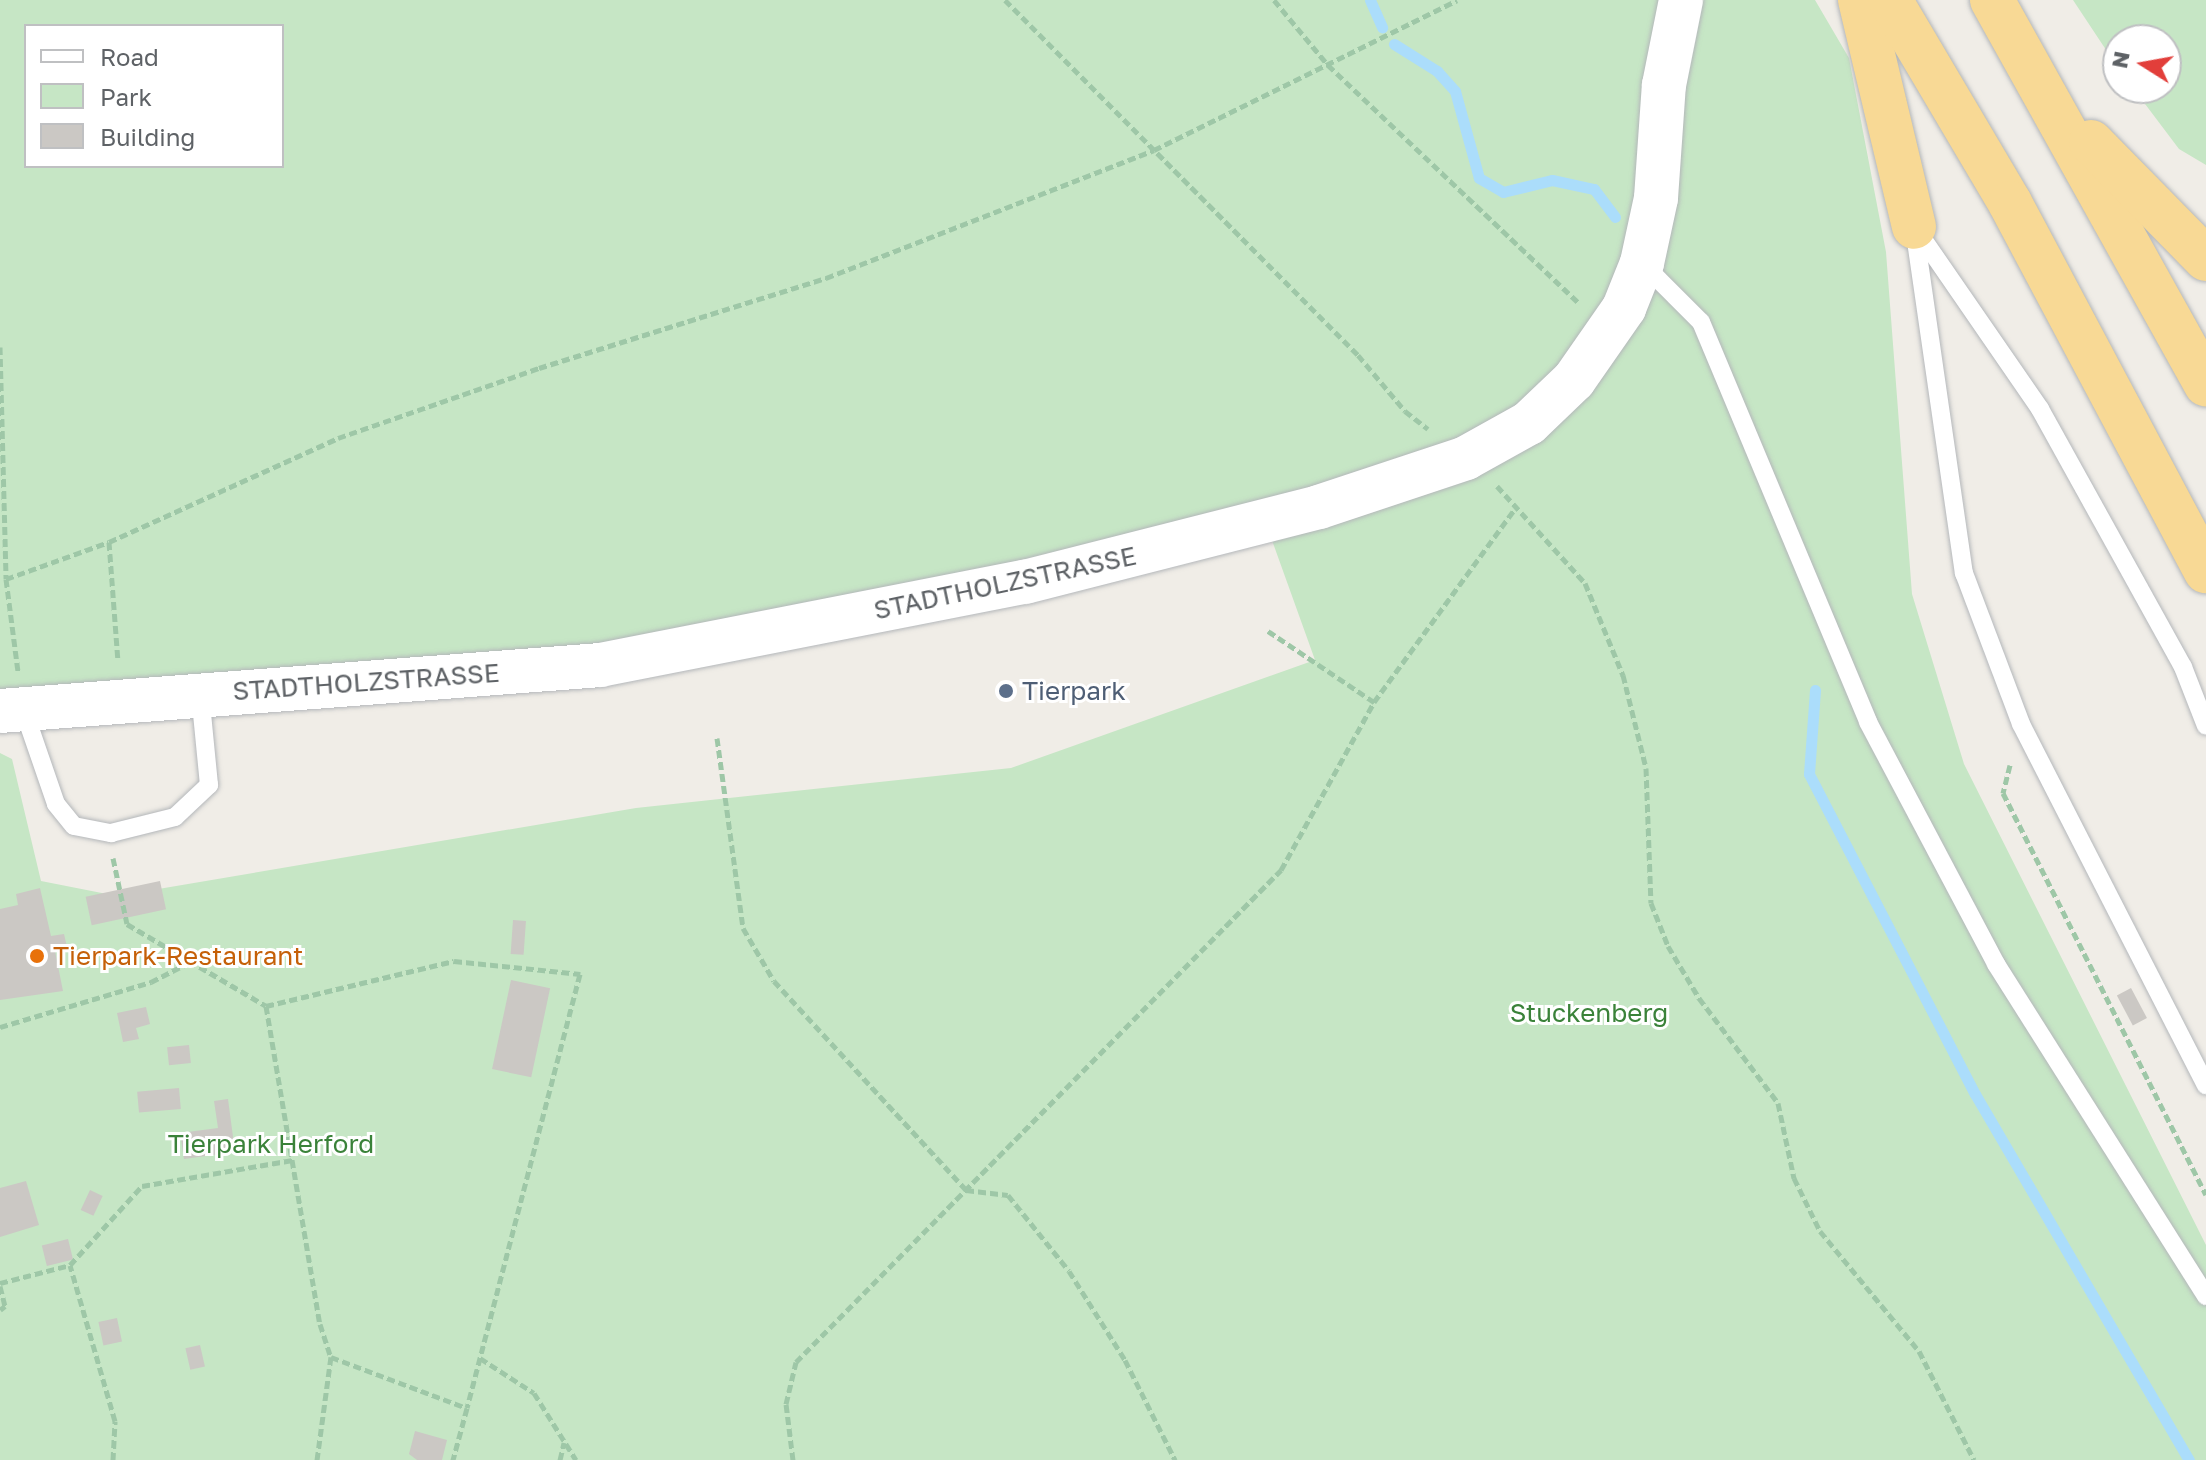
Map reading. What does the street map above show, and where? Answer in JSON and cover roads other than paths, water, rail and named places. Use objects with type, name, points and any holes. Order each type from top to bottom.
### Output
[{"type":"highway","points":[[1860,0],[1914,227]]},
{"type":"highway","points":[[1890,0],[2010,203],[2206,571]]},
{"type":"highway","points":[[1992,0],[2053,103],[2206,384]]},
{"type":"highway","points":[[2053,103],[2206,259]]},
{"type":"street","name":"STADTHOLZSTRASSE","points":[[11,710],[200,692],[600,665],[1025,582],[1319,507],[1466,458],[1529,423],[1574,380],[1610,332],[1642,263],[1656,198],[1664,85],[1681,0]]},
{"type":"lane","points":[[1914,227],[1964,573],[2021,724],[2206,1085]]},
{"type":"lane","points":[[1914,227],[2040,409],[2183,667],[2206,726]]},
{"type":"lane","points":[[1642,263],[1701,322],[1868,722],[1996,964],[2206,1296]]},
{"type":"lane","points":[[11,710],[56,804],[74,826],[111,833],[175,817],[209,785],[200,692]]},
{"type":"waterway","points":[[1370,0],[1382,27]]},
{"type":"waterway","points":[[1394,44],[1437,71],[1455,91],[1479,178],[1503,192],[1552,180],[1594,189],[1615,217]]},
{"type":"waterway","points":[[1815,690],[1809,774],[1975,1094],[2189,1460]]},
{"type":"place","name":"Tierpark","points":[[1006,691]]},
{"type":"place","name":"Tierpark-Restaurant","points":[[37,956]]},
{"type":"park label","name":"Stuckenberg","points":[[1589,1013]]},
{"type":"park label","name":"Tierpark Herford","points":[[271,1144]]}]
